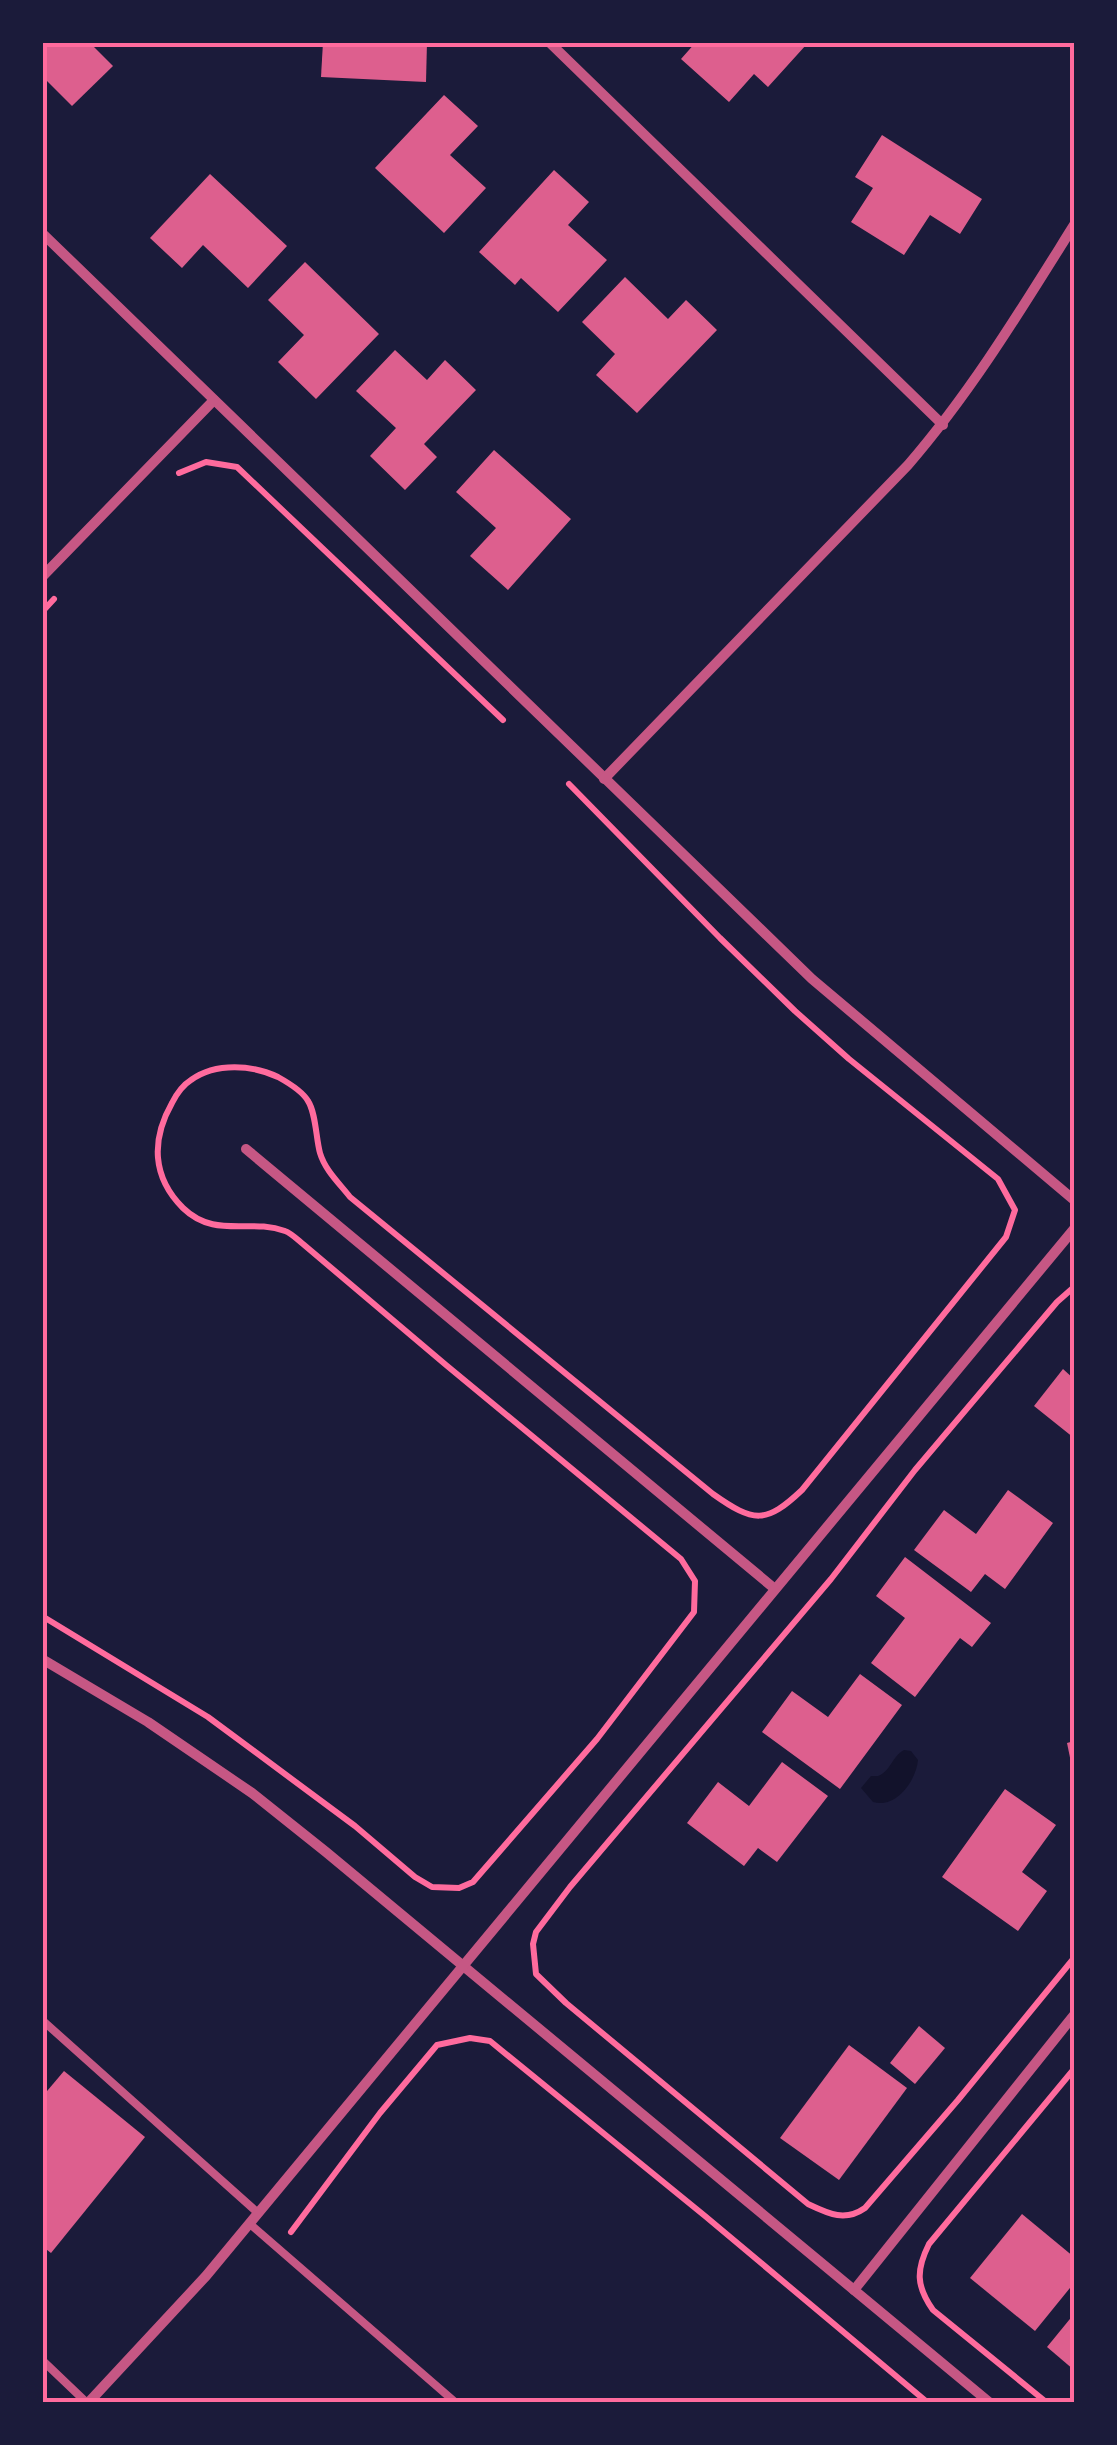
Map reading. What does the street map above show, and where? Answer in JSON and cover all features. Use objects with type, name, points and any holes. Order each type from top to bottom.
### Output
[{"type":"street","points":[[549,42],[943,424]]},
{"type":"street","points":[[604,779],[908,466],[978,376],[1074,225]]},
{"type":"street","points":[[42,233],[812,979],[1074,1200]]},
{"type":"street","points":[[42,576],[214,400]]},
{"type":"street","points":[[246,1149],[775,1589]]},
{"type":"street","points":[[88,2402],[156,2333],[250,2224],[1074,1229]]},
{"type":"street","points":[[42,1659],[148,1722],[252,1793],[989,2402]]},
{"type":"street","points":[[854,2290],[1074,2015]]},
{"type":"lane","points":[[42,2020],[258,2213]]},
{"type":"lane","points":[[250,2224],[455,2402]]},
{"type":"lane","points":[[42,2360],[88,2402]]},
{"type":"path","points":[[168,484],[180,472],[206,462],[237,467],[506,722]]},
{"type":"path","points":[[42,612],[56,598]]},
{"type":"path","points":[[42,1616],[208,1718],[356,1826],[415,1877],[432,1887],[459,1888],[473,1882],[597,1739],[694,1612],[695,1581],[681,1559],[304,1244],[286,1231],[209,1225],[185,1210],[169,1190],[158,1162],[157,1138],[175,1098],[189,1080],[204,1073],[246,1067],[261,1069],[285,1081],[308,1101],[320,1156],[350,1197],[713,1494],[736,1510],[760,1516],[780,1512],[802,1490],[1006,1237],[1015,1210],[998,1180],[848,1059],[795,1010],[561,775]]},
{"type":"path","points":[[1074,1287],[915,1470],[831,1578],[570,1887],[536,1932],[533,1944],[536,1974],[566,2003],[808,2204],[834,2216],[856,2215],[866,2208],[1074,1958]]},
{"type":"path","points":[[278,2249],[360,2138],[436,2045],[470,2038],[490,2041],[927,2402]]},
{"type":"path","points":[[1046,2402],[933,2310],[920,2286],[920,2260],[929,2244],[1074,2069]]},
{"type":"shaded area","points":[[904,1750],[911,1751],[918,1760],[909,1784],[889,1801],[873,1802],[861,1788],[871,1776],[886,1771]]},
{"type":"building","points":[[42,42],[89,42],[113,66],[72,106],[42,76]]},
{"type":"building","points":[[323,42],[427,42],[426,82],[321,77]]},
{"type":"building","points":[[696,42],[806,45],[768,87],[754,74],[729,102],[681,59]]},
{"type":"building","points":[[444,95],[478,126],[450,155],[486,188],[444,233],[375,168]]},
{"type":"building","points":[[882,135],[982,199],[960,234],[930,215],[904,255],[851,222],[873,188],[855,177]]},
{"type":"building","points":[[554,170],[589,202],[568,225],[607,260],[558,312],[521,278],[515,285],[479,252]]},
{"type":"building","points":[[210,174],[287,246],[248,288],[203,245],[182,268],[150,238]]},
{"type":"building","points":[[305,262],[379,334],[316,399],[278,362],[304,335],[268,300]]},
{"type":"building","points":[[625,277],[668,319],[686,300],[717,330],[637,413],[596,375],[615,354],[582,322]]},
{"type":"building","points":[[395,350],[427,380],[445,360],[476,390],[424,444],[437,457],[405,490],[370,456],[396,428],[356,391]]},
{"type":"building","points":[[494,450],[571,519],[508,590],[470,556],[496,528],[456,492]]},
{"type":"building","points":[[1063,1369],[1074,1379],[1074,1438],[1034,1406]]},
{"type":"building","points":[[1008,1490],[1053,1523],[1005,1589],[985,1574],[971,1592],[914,1550],[944,1510],[976,1534]]},
{"type":"building","points":[[905,1557],[991,1623],[972,1647],[960,1638],[915,1697],[871,1663],[905,1618],[876,1596]]},
{"type":"building","points":[[860,1674],[902,1705],[840,1789],[762,1732],[792,1691],[828,1717]]},
{"type":"building","points":[[1074,1741],[1074,1772],[1073,1772],[1067,1743]]},
{"type":"building","points":[[782,1762],[828,1796],[777,1862],[758,1848],[744,1866],[687,1823],[718,1782],[749,1806]]},
{"type":"building","points":[[1005,1789],[1056,1825],[1022,1872],[1047,1891],[1018,1931],[942,1877]]},
{"type":"building","points":[[919,2026],[945,2048],[915,2084],[890,2063]]},
{"type":"building","points":[[849,2045],[907,2088],[839,2180],[780,2138]]},
{"type":"building","points":[[64,2071],[145,2137],[51,2253],[42,2246],[42,2097]]},
{"type":"building","points":[[1022,2214],[1074,2257],[1074,2283],[1035,2331],[970,2278]]},
{"type":"building","points":[[1074,2314],[1074,2370],[1047,2347]]}]
